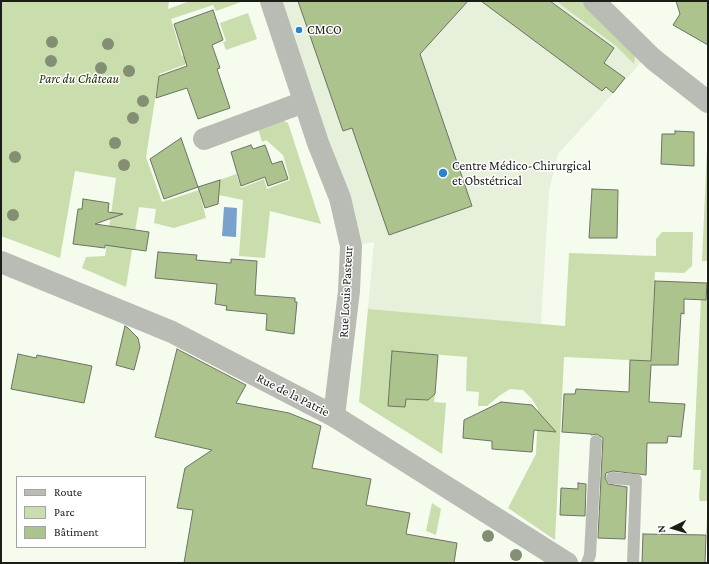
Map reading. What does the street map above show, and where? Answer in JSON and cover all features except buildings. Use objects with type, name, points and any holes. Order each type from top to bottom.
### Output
[{"type":"street","name":"Rue Louis Pasteur","points":[[271,1],[318,143],[340,198],[351,246],[349,291],[334,416]]},
{"type":"street","points":[[594,1],[653,59],[708,102]]},
{"type":"street","points":[[204,139],[304,102]]},
{"type":"street","name":"Rue de la Patrie","points":[[1,262],[172,332],[334,416],[567,563]]},
{"type":"lane","points":[[587,563],[590,555],[596,441]]},
{"type":"lane","points":[[612,478],[636,480],[632,563]]},
{"type":"shaded area","name":"Centre Médico-Chirurgical et Obstétrical","points":[[273,1],[587,1],[647,56],[558,154],[549,191],[541,324],[368,309],[374,242],[354,246]]},
{"type":"green space","name":"Parc du Château","points":[[1,1],[169,1],[168,9],[190,1],[244,1],[216,11],[213,5],[171,19],[182,56],[203,49],[206,57],[159,74],[146,157],[162,202],[199,190],[206,218],[174,228],[154,223],[156,209],[139,207],[126,287],[82,268],[86,257],[105,256],[116,178],[75,171],[60,258],[1,236]]},
{"type":"green space","points":[[556,1],[587,1],[635,55],[634,64],[616,46]]},
{"type":"green space","points":[[248,13],[257,39],[226,50],[223,42],[226,41],[220,23]]},
{"type":"green space","points":[[276,117],[288,123],[321,224],[270,211],[265,258],[239,256],[243,200],[219,195],[220,180],[236,174],[241,188],[264,179],[267,189],[290,180],[283,155],[266,140],[262,142],[257,125]]},
{"type":"green space","points":[[708,128],[708,261],[702,261]]},
{"type":"green space","points":[[662,232],[693,232],[692,266],[684,273],[655,272],[651,361],[564,357],[555,540],[508,508],[536,454],[538,409],[532,399],[523,390],[510,389],[487,406],[478,406],[479,392],[466,391],[467,357],[392,351],[391,407],[405,407],[406,399],[428,400],[435,394],[434,402],[446,403],[442,454],[359,402],[368,309],[565,326],[569,253],[656,256],[656,239]]},
{"type":"green space","points":[[707,287],[708,501],[700,501],[701,470],[693,470],[701,299],[706,299]]},
{"type":"green space","points":[[708,501],[708,535],[706,534]]},
{"type":"green space","points":[[432,503],[441,509],[436,535],[426,531]]},
{"type":"water","points":[[224,207],[237,208],[236,237],[222,236]]},
{"type":"place","name":"CMCO","points":[[299,30]]},
{"type":"place","name":"Centre Médico-Chirurgical et Obstétrical","points":[[443,173]]}]
